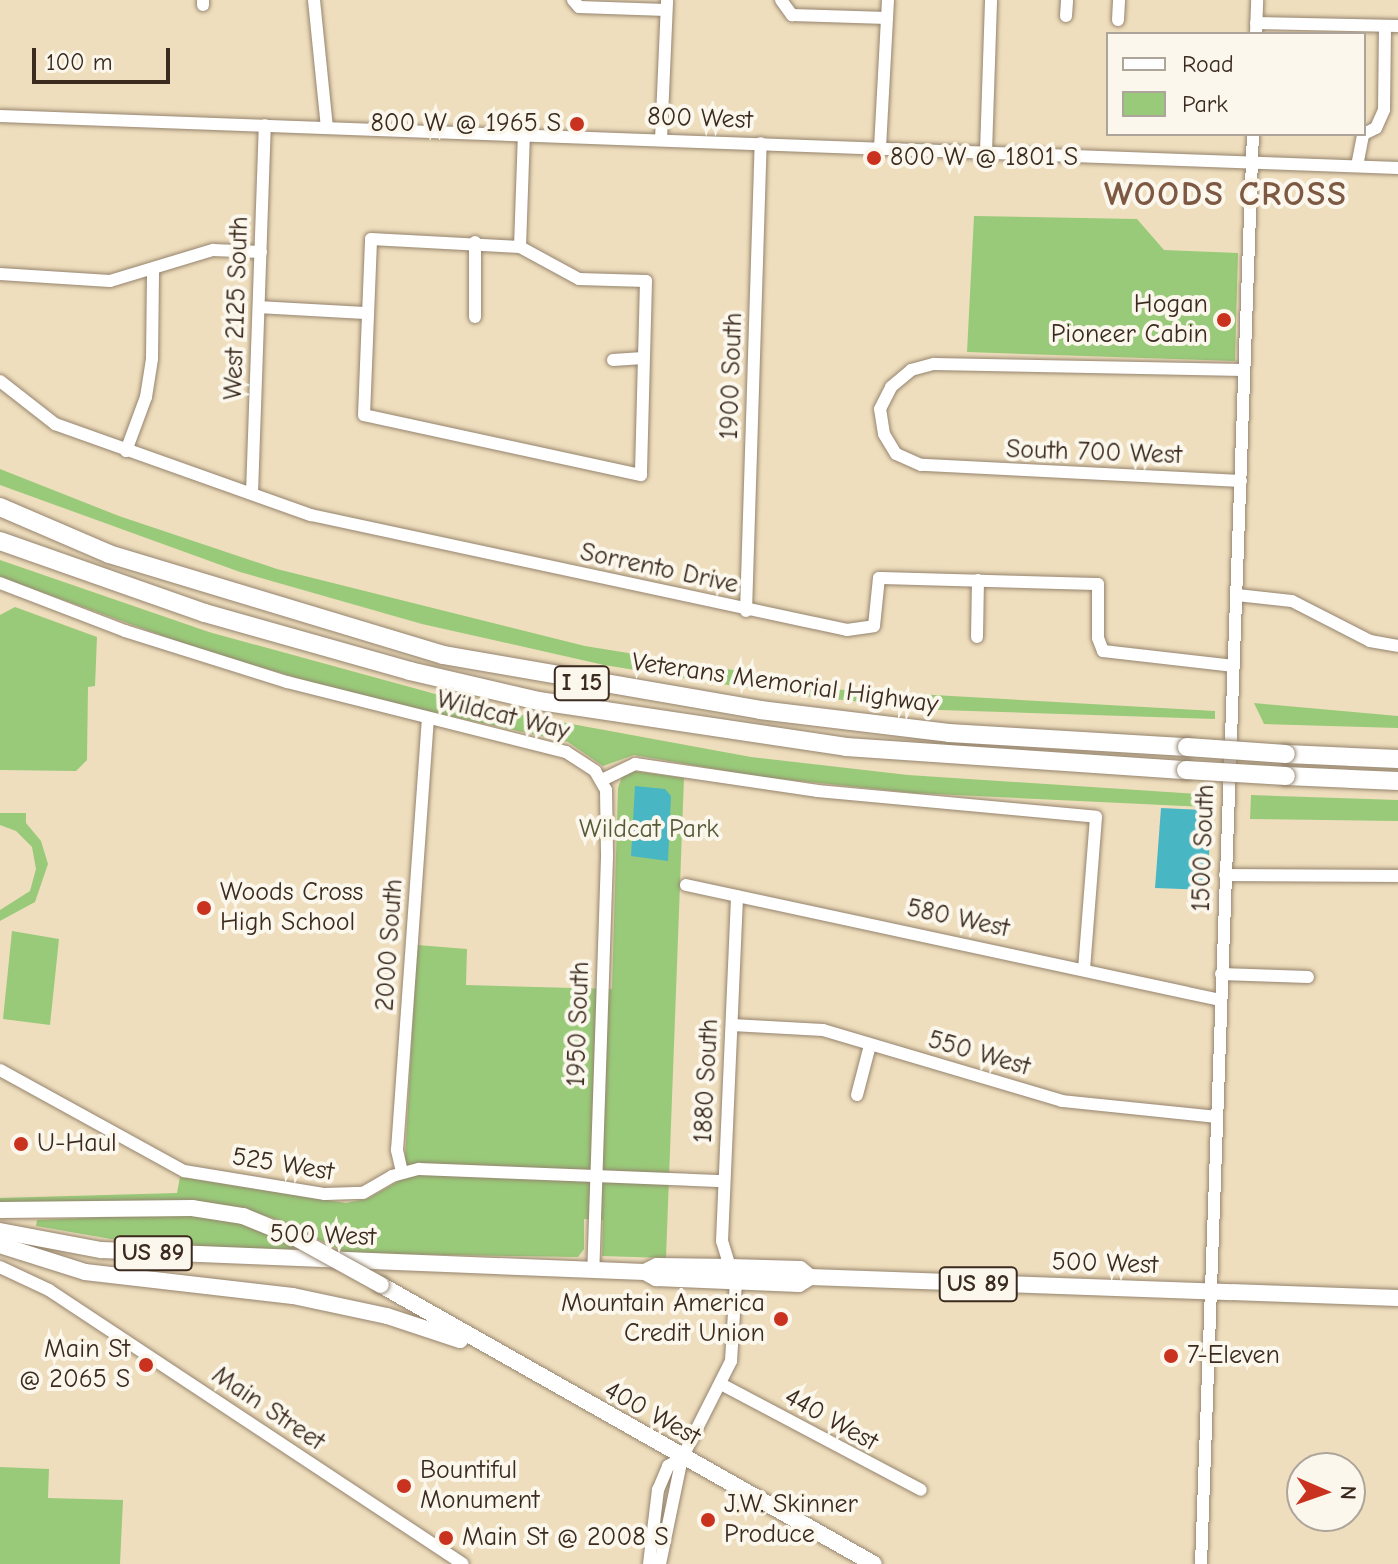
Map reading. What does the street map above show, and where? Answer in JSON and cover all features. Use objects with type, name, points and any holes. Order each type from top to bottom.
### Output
[{"type":"highway","name":"Veterans Memorial Highway","points":[[0,507],[109,554],[473,661],[715,703],[949,733],[1398,759]]},
{"type":"highway","name":"Veterans Memorial Highway","points":[[0,541],[205,613],[410,671],[539,701],[846,747],[1398,781]]},
{"type":"main road","points":[[0,1210],[219,1211],[294,1237],[488,1350]]},
{"type":"main road","name":"500 West","points":[[0,1231],[101,1250],[645,1272],[657,1266],[733,1274],[800,1269],[810,1277],[1398,1298]]},
{"type":"main road","points":[[0,1245],[85,1272],[293,1296],[361,1310],[488,1350]]},
{"type":"main road","name":"400 West","points":[[488,1350],[874,1564]]},
{"type":"street","points":[[314,0],[327,127]]},
{"type":"street","points":[[573,0],[579,7],[666,5],[661,140]]},
{"type":"street","points":[[781,0],[792,15],[887,18]]},
{"type":"street","points":[[880,148],[888,0]]},
{"type":"street","points":[[986,152],[991,0]]},
{"type":"street","points":[[1066,16],[1067,0]]},
{"type":"street","points":[[1118,20],[1119,0]]},
{"type":"street","points":[[1257,0],[1256,28],[1392,26],[1384,110],[1376,128],[1366,133]]},
{"type":"street","name":"800 West","points":[[0,116],[1398,168]]},
{"type":"street","name":"West 2125 South","points":[[252,493],[265,125]]},
{"type":"street","points":[[520,247],[524,135]]},
{"type":"street","name":"1500 South","points":[[1201,1564],[1253,136]]},
{"type":"street","points":[[1357,166],[1363,136]]},
{"type":"street","name":"1900 South","points":[[746,611],[761,143]]},
{"type":"street","points":[[371,239],[475,242],[520,247],[579,279],[646,281],[641,475],[364,415],[371,239]]},
{"type":"street","points":[[475,242],[475,317]]},
{"type":"street","points":[[0,274],[110,281],[153,271],[213,250],[261,252]]},
{"type":"street","points":[[126,451],[146,397],[152,358],[153,271]]},
{"type":"street","points":[[259,307],[368,313]]},
{"type":"street","points":[[613,360],[643,358]]},
{"type":"street","name":"South 700 West","points":[[1241,481],[945,469],[896,454],[884,434],[880,409],[891,387],[911,370],[967,362],[1244,370]]},
{"type":"street","name":"Sorrento Drive","points":[[0,381],[55,424],[311,515],[815,626],[874,626],[879,578],[1098,584],[1098,638],[1103,651],[1150,660],[1234,666]]},
{"type":"street","points":[[977,637],[978,580]]},
{"type":"street","name":"Wildcat Way","points":[[0,583],[187,652],[428,720],[566,752],[602,780]]},
{"type":"street","points":[[1237,595],[1292,601],[1370,641],[1398,646]]},
{"type":"street","name":"2000 South","points":[[402,1172],[397,1150],[428,720]]},
{"type":"street","points":[[602,780],[635,764],[818,791],[1096,817],[1084,968]]},
{"type":"street","name":"1950 South","points":[[593,1269],[607,857],[602,780]]},
{"type":"street","points":[[1225,875],[1398,876]]},
{"type":"street","name":"580 West","points":[[686,885],[1084,968],[1220,1000]]},
{"type":"street","name":"1880 South","points":[[682,1458],[721,1384],[733,1353],[733,1274],[722,1241],[737,896]]},
{"type":"street","points":[[1221,974],[1308,977]]},
{"type":"street","name":"550 West","points":[[732,1025],[823,1030],[1062,1101],[1216,1117]]},
{"type":"street","points":[[857,1095],[870,1045]]},
{"type":"street","name":"525 West","points":[[0,1070],[184,1171],[346,1196],[368,1191],[402,1172],[724,1181]]},
{"type":"street","name":"Main Street","points":[[0,1267],[49,1290],[463,1564]]},
{"type":"street","name":"440 West","points":[[721,1384],[921,1490]]},
{"type":"street","points":[[649,1564],[658,1490],[668,1466],[682,1458]]},
{"type":"street","points":[[660,1564],[682,1458]]},
{"type":"green space","points":[[974,216],[1137,219],[1164,250],[1238,253],[1235,361],[967,352]]},
{"type":"green space","points":[[0,469],[119,516],[277,569],[585,646],[801,681],[810,688],[1215,711],[1215,719],[940,710],[785,694],[604,665],[422,624],[240,572],[0,485]]},
{"type":"green space","points":[[0,560],[209,632],[490,709],[751,757],[908,775],[1198,794],[1205,807],[914,793],[761,777],[634,755],[603,766],[568,742],[359,696],[202,650],[0,577]]},
{"type":"green space","points":[[15,607],[97,637],[95,686],[88,687],[87,760],[76,771],[0,770],[0,615]]},
{"type":"green space","points":[[1254,703],[1398,716],[1398,728],[1264,724]]},
{"type":"green space","name":"Wildcat Park","points":[[633,771],[684,778],[666,1258],[602,1256],[603,1220],[584,1219],[584,1249],[578,1257],[381,1254],[344,1252],[279,1220],[227,1205],[0,1203],[0,1198],[177,1193],[180,1177],[346,1203],[369,1198],[404,1178],[417,945],[467,949],[466,985],[612,989],[618,788],[622,777]]},
{"type":"green space","points":[[1251,795],[1398,800],[1398,821],[1250,819]]},
{"type":"green space","points":[[0,813],[26,813],[26,823],[41,841],[48,864],[35,902],[0,921],[0,910],[30,891],[36,869],[32,847],[16,831],[0,825]]},
{"type":"green space","points":[[12,931],[59,939],[50,1025],[3,1019]]},
{"type":"green space","points":[[175,1214],[231,1218],[295,1244],[295,1251],[134,1243],[36,1226],[37,1220]]},
{"type":"green space","points":[[0,1467],[49,1469],[48,1498],[123,1500],[120,1564],[0,1564]]},
{"type":"water","points":[[635,786],[665,789],[671,796],[668,861],[631,856]]},
{"type":"water","points":[[1161,808],[1203,810],[1210,822],[1208,890],[1155,888]]},
{"type":"place","name":"800 W @ 1965 S","points":[[577,124]]},
{"type":"place","name":"800 W @ 1801 S","points":[[874,158]]},
{"type":"place","name":"Hogan Pioneer Cabin","points":[[1224,320]]},
{"type":"place","name":"Woods Cross High School","points":[[204,908]]},
{"type":"place","name":"U-Haul","points":[[21,1144]]},
{"type":"place","name":"Mountain America Credit Union","points":[[781,1319]]},
{"type":"place","name":"7-Eleven","points":[[1171,1356]]},
{"type":"place","name":"Main St @ 2065 S","points":[[146,1365]]},
{"type":"place","name":"Bountiful Monument","points":[[404,1486]]},
{"type":"place","name":"J.W. Skinner Produce","points":[[708,1520]]},
{"type":"place","name":"Main St @ 2008 S","points":[[446,1538]]},
{"type":"district","name":"WOODS CROSS","points":[[1226,195]]}]
